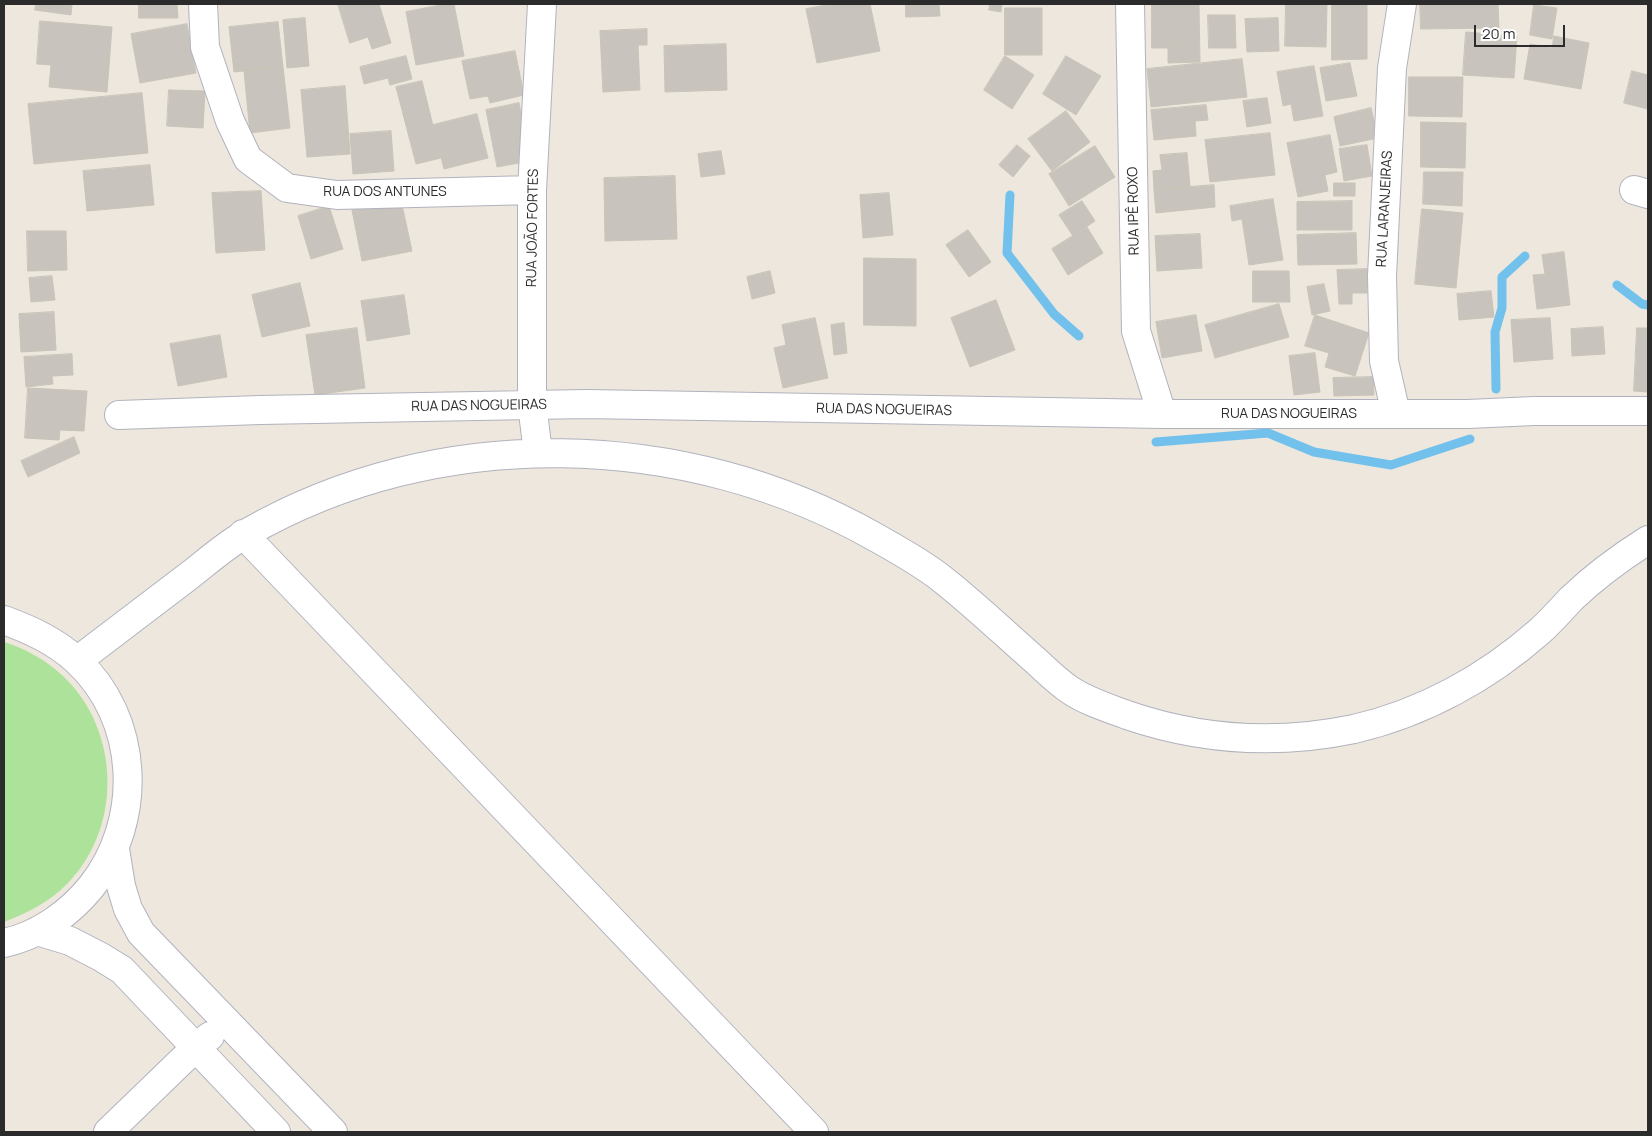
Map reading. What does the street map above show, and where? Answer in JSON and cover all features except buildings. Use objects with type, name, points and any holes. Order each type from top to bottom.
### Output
[{"type":"street","name":"RUA DOS ANTUNES","points":[[203,4],[205,47],[230,121],[248,160],[288,188],[337,195],[532,190]]},
{"type":"street","name":"RUA JOÃO FORTES","points":[[538,453],[532,404],[532,190],[542,4]]},
{"type":"street","name":"RUA IPÊ ROXO","points":[[1130,4],[1136,331],[1162,414]]},
{"type":"street","name":"RUA LARANJEIRAS","points":[[1396,414],[1384,361],[1382,276],[1392,68],[1402,4]]},
{"type":"street","name":"RUA DAS NOGUEIRAS","points":[[119,415],[532,404],[1162,414],[1648,411]]},
{"type":"street","points":[[77,661],[243,534],[331,494],[389,475],[441,463],[493,456],[538,453],[598,454],[650,460],[702,469],[753,483],[803,501],[898,549],[942,579],[1070,690],[1108,708],[1148,722],[1190,732],[1231,738],[1274,739],[1316,736],[1358,728],[1398,716],[1438,700],[1475,680],[1510,656],[1543,629],[1572,598],[1605,570],[1648,540]]},
{"type":"street","points":[[243,534],[814,1132]]},
{"type":"street","points":[[4,620],[28,629],[54,643],[77,661],[96,683],[111,708],[122,735],[128,763],[128,792],[124,821],[115,848],[101,874],[83,897],[61,916],[37,931],[4,943]]},
{"type":"street","points":[[115,848],[121,886],[128,908],[141,933],[333,1132]]},
{"type":"street","points":[[37,931],[70,942],[122,970],[276,1132]]},
{"type":"street","points":[[108,1132],[196,1047],[227,1024]]},
{"type":"green space","points":[[4,642],[28,652],[50,665],[63,676],[82,698],[96,723],[104,750],[108,778],[106,807],[98,834],[86,860],[68,883],[54,896],[30,911],[4,922]]},
{"type":"waterway","points":[[1010,195],[1007,253],[1054,314],[1079,336]]},
{"type":"waterway","points":[[1496,389],[1495,332],[1502,308],[1502,277],[1525,256]]},
{"type":"waterway","points":[[1617,285],[1642,304],[1648,305]]},
{"type":"waterway","points":[[1156,442],[1268,433],[1314,452],[1391,465],[1470,439]]}]
